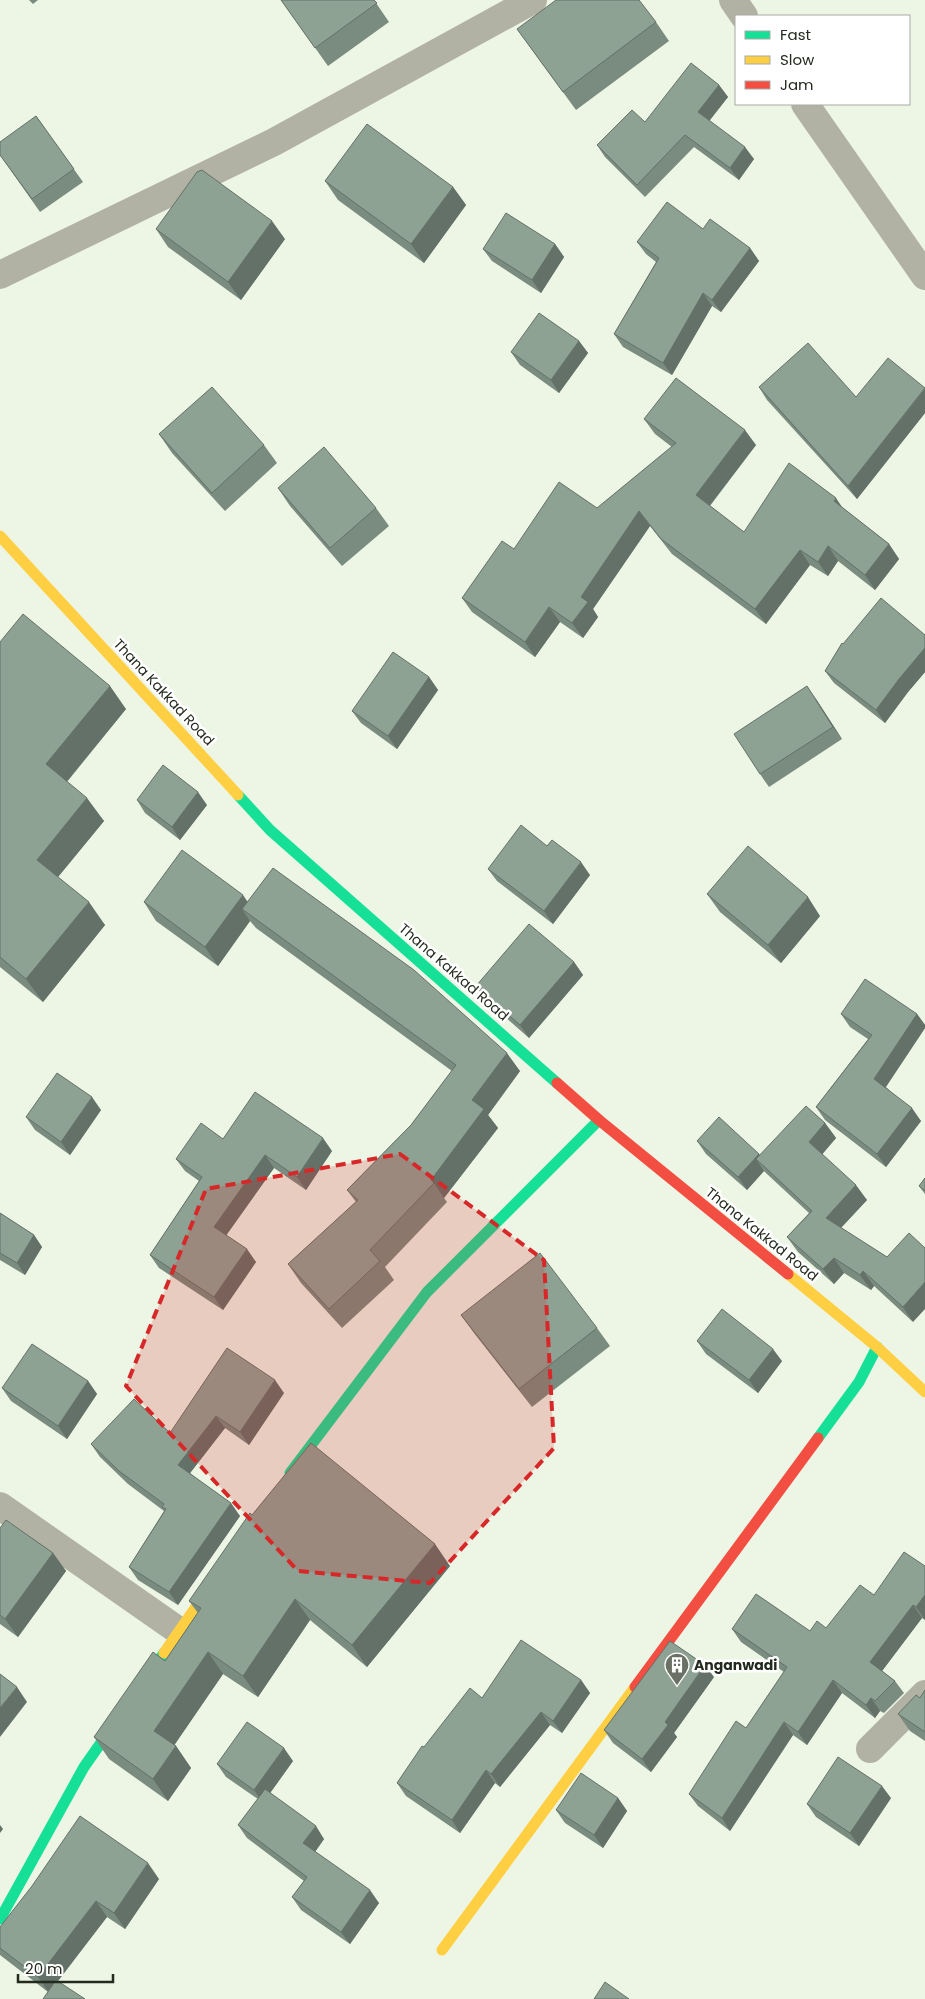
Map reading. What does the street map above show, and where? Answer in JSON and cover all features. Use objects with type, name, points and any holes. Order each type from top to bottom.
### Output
[{"type":"street","points":[[0,275],[274,142],[533,0]]},
{"type":"street","points":[[733,0],[743,15]]},
{"type":"street","points":[[806,105],[925,276]]},
{"type":"street","name":"Thana Kakkad Road","points":[[0,536],[270,830],[599,1120],[922,1383]]},
{"type":"street","points":[[280,1486],[426,1292],[599,1120]]},
{"type":"street","points":[[442,1950],[859,1382],[877,1347]]},
{"type":"street","points":[[0,1506],[178,1632]]},
{"type":"street","points":[[0,1919],[84,1768],[224,1566]]},
{"type":"street","points":[[870,1749],[925,1694]]},
{"type":"highlighted area","points":[[400,1154],[544,1260],[554,1448],[430,1583],[298,1571],[126,1386],[206,1189]]},
{"type":"building","points":[[281,0],[374,0],[377,3],[315,48]]},
{"type":"building","points":[[556,0],[639,0],[656,22],[563,92],[517,29]]},
{"type":"building","points":[[691,63],[719,85],[698,112],[745,147],[730,168],[685,135],[637,185],[597,145],[632,110],[645,122]]},
{"type":"building","points":[[36,116],[74,169],[32,199],[0,155],[0,142]]},
{"type":"building","points":[[367,124],[453,187],[411,244],[325,181]]},
{"type":"building","points":[[202,170],[272,221],[228,282],[156,229],[197,172]]},
{"type":"building","points":[[667,202],[703,229],[710,219],[750,248],[712,300],[703,293],[663,363],[614,334],[659,258],[637,242]]},
{"type":"building","points":[[506,213],[555,244],[532,280],[483,249]]},
{"type":"building","points":[[539,313],[579,341],[551,380],[511,352]]},
{"type":"building","points":[[808,343],[856,397],[888,358],[925,388],[848,486],[759,387]]},
{"type":"building","points":[[676,378],[745,430],[696,495],[744,532],[789,463],[836,498],[834,501],[889,544],[865,575],[828,546],[818,562],[800,550],[755,609],[661,539],[639,511],[581,597],[588,602],[572,623],[549,607],[525,642],[462,598],[502,541],[514,549],[559,482],[597,508],[676,443],[644,419]]},
{"type":"building","points":[[212,387],[264,445],[212,493],[159,434]]},
{"type":"building","points":[[324,447],[376,508],[330,548],[278,488]]},
{"type":"building","points":[[881,598],[925,635],[925,648],[876,710],[825,671],[842,643]]},
{"type":"building","points":[[23,614],[110,686],[46,764],[87,798],[37,860],[89,902],[26,979],[0,957],[0,642]]},
{"type":"building","points":[[393,652],[429,677],[388,736],[352,711]]},
{"type":"building","points":[[807,686],[833,727],[760,774],[734,734]]},
{"type":"building","points":[[163,765],[198,792],[172,827],[137,800]]},
{"type":"building","points":[[521,825],[547,846],[552,840],[581,862],[544,911],[488,869]]},
{"type":"building","points":[[748,846],[808,897],[768,945],[707,894]]},
{"type":"building","points":[[182,850],[243,895],[205,947],[144,902]]},
{"type":"building","points":[[273,868],[414,970],[507,1053],[472,1100],[484,1109],[431,1180],[434,1183],[370,1250],[380,1261],[329,1309],[288,1264],[358,1200],[347,1190],[411,1125],[456,1065],[242,909]]},
{"type":"building","points":[[529,924],[574,962],[520,1025],[476,986]]},
{"type":"building","points":[[865,979],[917,1014],[874,1079],[912,1108],[877,1154],[816,1107],[872,1035],[841,1014]]},
{"type":"building","points":[[57,1073],[92,1097],[61,1142],[26,1117]]},
{"type":"building","points":[[255,1092],[323,1138],[297,1177],[265,1155],[214,1227],[247,1249],[214,1297],[150,1255],[202,1177],[176,1159],[201,1123],[223,1139]]},
{"type":"building","points":[[806,1106],[825,1123],[809,1142],[856,1185],[826,1218],[887,1257],[909,1233],[925,1248],[925,1282],[903,1307],[863,1271],[860,1275],[834,1258],[823,1269],[787,1237],[812,1211],[756,1159]]},
{"type":"building","points":[[719,1117],[759,1154],[738,1177],[697,1141]]},
{"type":"building","points":[[925,1178],[925,1191],[919,1186]]},
{"type":"building","points":[[0,1213],[34,1235],[17,1263],[0,1253]]},
{"type":"building","points":[[540,1253],[597,1328],[519,1389],[461,1315]]},
{"type":"building","points":[[722,1309],[773,1349],[749,1380],[697,1341]]},
{"type":"building","points":[[32,1344],[88,1381],[58,1426],[2,1388]]},
{"type":"building","points":[[227,1348],[275,1380],[240,1432],[216,1416],[178,1465],[231,1503],[169,1592],[129,1567],[166,1509],[162,1507],[164,1504],[119,1471],[91,1444],[134,1399],[170,1433]]},
{"type":"building","points":[[311,1443],[435,1544],[352,1645],[295,1599],[243,1676],[208,1652],[154,1731],[176,1746],[153,1779],[94,1737],[153,1652],[165,1661],[201,1608],[189,1601],[250,1513],[252,1515]]},
{"type":"building","points":[[6,1520],[53,1553],[5,1619],[0,1615],[0,1528]]},
{"type":"building","points":[[904,1552],[925,1566],[925,1595],[916,1607],[913,1605],[870,1662],[895,1681],[875,1701],[871,1698],[866,1705],[833,1680],[798,1732],[784,1722],[722,1818],[689,1794],[736,1721],[746,1728],[787,1667],[732,1629],[756,1594],[810,1631],[817,1621],[826,1628],[860,1585],[874,1595]]},
{"type":"building","points":[[521,1640],[581,1680],[553,1721],[541,1712],[491,1774],[486,1770],[452,1820],[397,1783],[422,1746],[424,1747],[470,1688],[482,1698]]},
{"type":"building","points":[[670,1641],[705,1665],[665,1722],[668,1725],[642,1759],[604,1730]]},
{"type":"building","points":[[0,1674],[17,1687],[0,1708]]},
{"type":"building","points":[[925,1690],[925,1732],[898,1714],[916,1695],[920,1698]]},
{"type":"building","points":[[247,1722],[284,1748],[254,1790],[217,1764]]},
{"type":"building","points":[[838,1757],[882,1786],[850,1833],[807,1804]]},
{"type":"building","points":[[581,1773],[618,1798],[594,1835],[556,1810]]},
{"type":"building","points":[[265,1789],[316,1826],[303,1843],[370,1890],[341,1932],[292,1897],[307,1877],[238,1825]]},
{"type":"building","points":[[80,1816],[148,1863],[114,1913],[96,1901],[38,1977],[0,1948],[0,1927],[32,1886]]},
{"type":"building","points":[[56,1980],[85,1999],[43,1999]]},
{"type":"building","points":[[605,1982],[629,1999],[594,1999]]},
{"type":"traffic: fast","points":[[238,795],[270,830],[557,1083]]},
{"type":"traffic: fast","points":[[290,1473],[427,1292],[599,1120]]},
{"type":"traffic: fast","points":[[818,1438],[859,1382],[877,1347]]},
{"type":"traffic: fast","points":[[0,1919],[84,1767],[164,1653]]},
{"type":"traffic: slow","points":[[0,536],[238,795]]},
{"type":"traffic: slow","points":[[788,1274],[877,1347],[925,1392]]},
{"type":"traffic: slow","points":[[164,1653],[216,1578]]},
{"type":"traffic: slow","points":[[442,1950],[635,1687]]},
{"type":"traffic: jam","points":[[557,1083],[599,1120],[788,1274]]},
{"type":"traffic: jam","points":[[635,1687],[818,1438]]},
{"type":"place","name":"Anganwadi","points":[[677,1686]]}]
